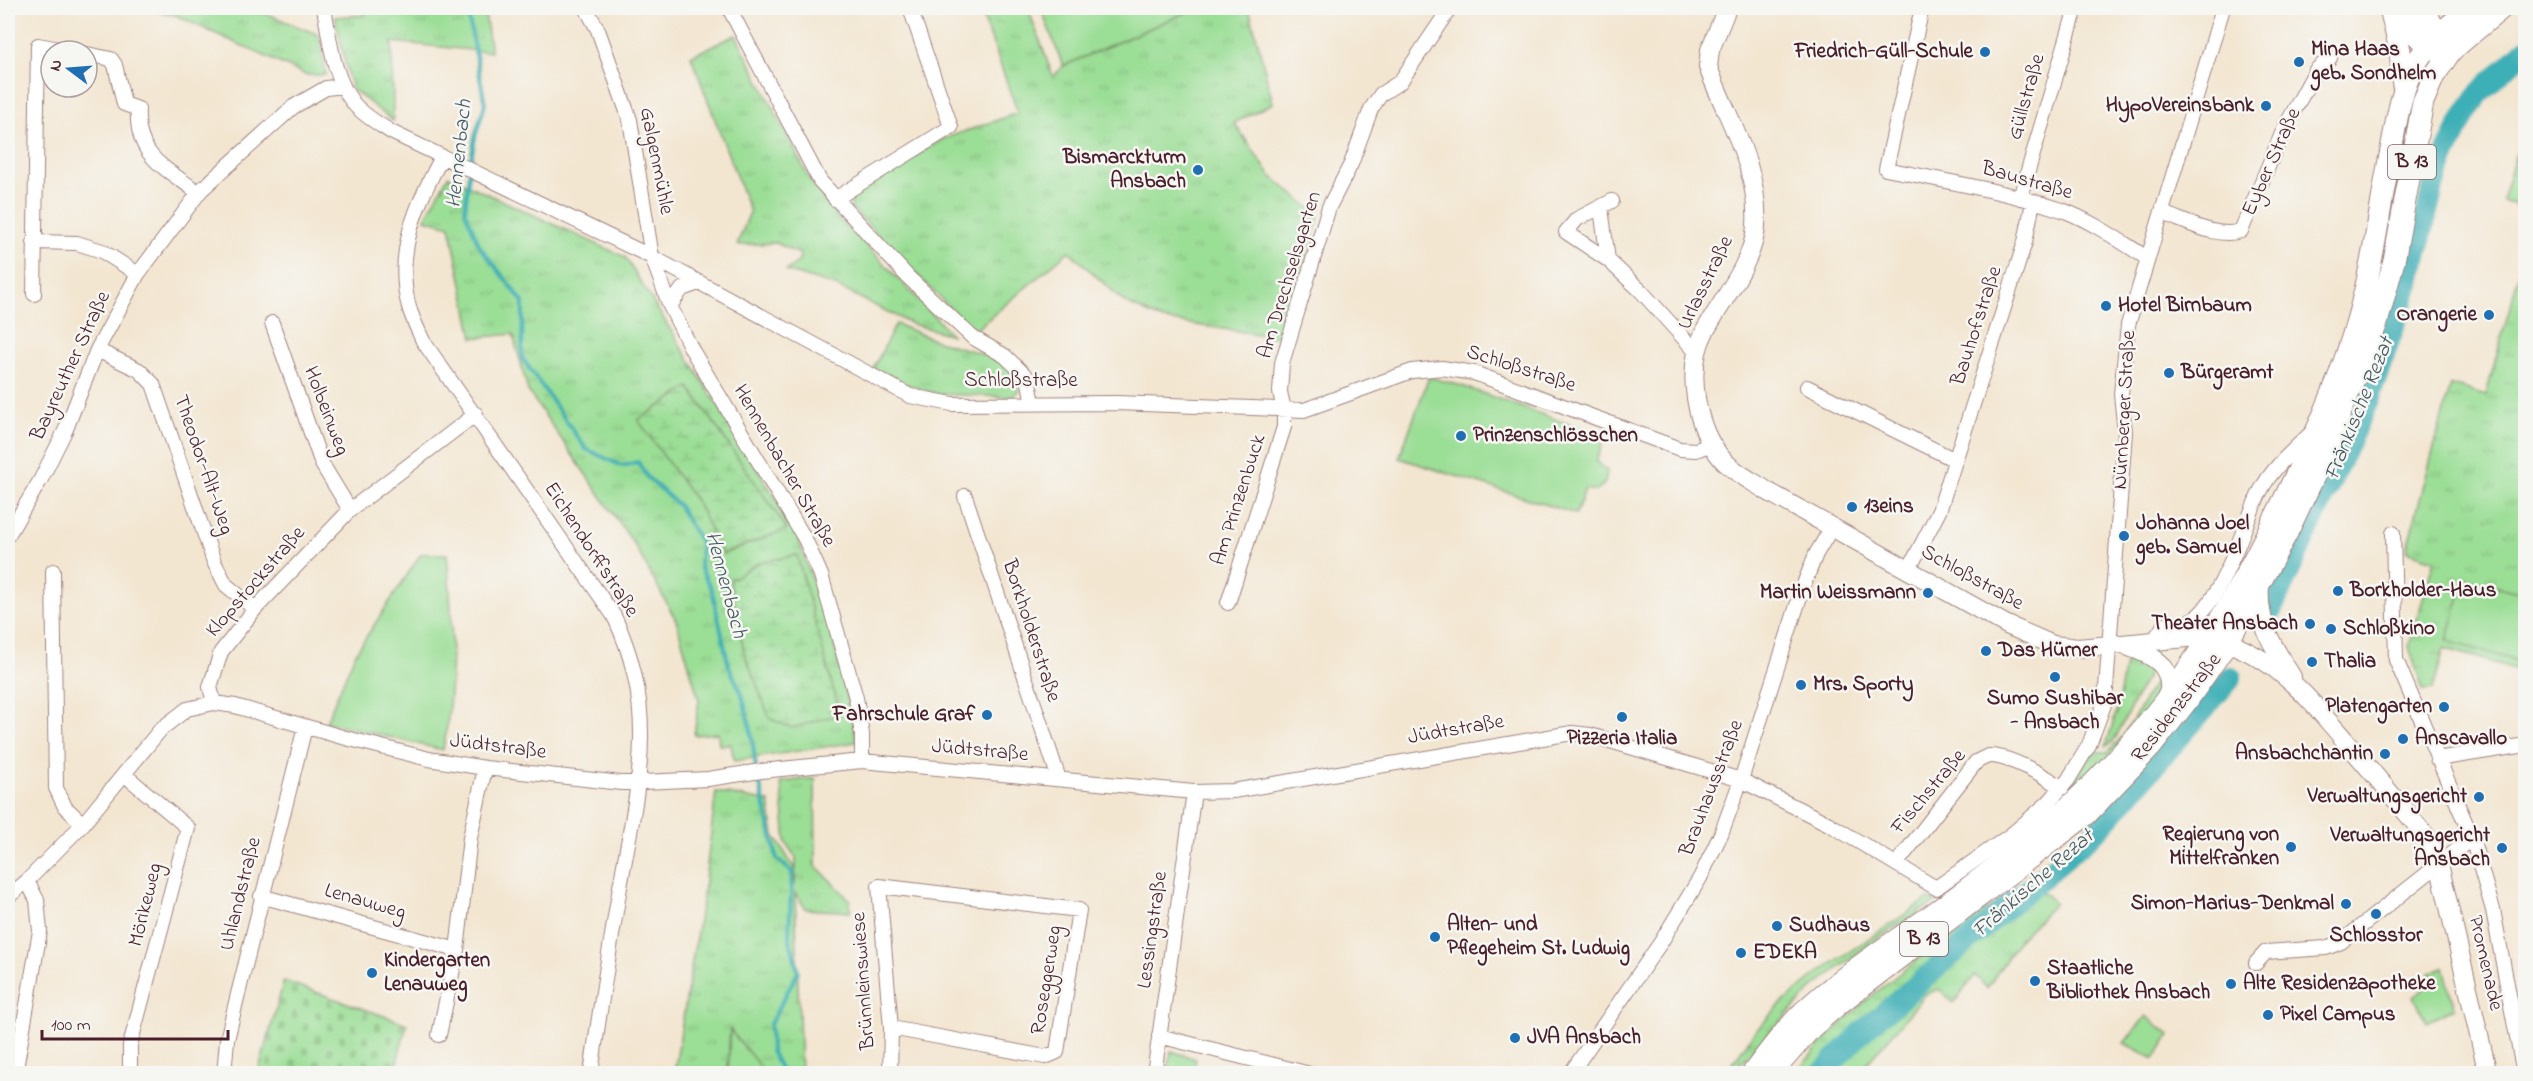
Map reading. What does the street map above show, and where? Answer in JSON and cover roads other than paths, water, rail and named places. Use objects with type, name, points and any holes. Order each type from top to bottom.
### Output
[{"type":"main road","points":[[2390,8],[2400,50],[2403,96]]},
{"type":"main road","points":[[2403,8],[2410,25],[2441,48]]},
{"type":"main road","points":[[2423,8],[2441,48]]},
{"type":"main road","name":"B 13","points":[[2441,48],[2473,8]]},
{"type":"main road","name":"B 13","points":[[2403,96],[2413,70],[2441,48],[2502,8]]},
{"type":"main road","name":"Residenzstraße","points":[[1752,1074],[1804,1011],[1845,977],[1952,901],[2036,835],[2107,770],[2218,639],[2260,584],[2319,466],[2377,323],[2394,261],[2423,102],[2441,48]]},
{"type":"main road","name":"Residenzstraße","points":[[1771,1074],[1811,1028],[1840,1002],[2086,815],[2151,747],[2187,701],[2316,429],[2344,361],[2357,322],[2403,96]]},
{"type":"street","points":[[324,8],[335,65],[343,86],[355,106],[391,132],[652,257]]},
{"type":"street","name":"Galgenmühle","points":[[586,8],[598,30],[630,120],[652,257]]},
{"type":"street","points":[[729,8],[820,181],[908,277],[972,337],[1005,356],[1028,378],[1033,403]]},
{"type":"street","points":[[835,199],[951,127],[910,8]]},
{"type":"street","name":"Am Drechselsgarten","points":[[1284,410],[1280,392],[1282,363],[1329,207],[1351,164],[1371,109],[1381,94],[1400,82],[1450,8]]},
{"type":"street","name":"Urlasstraße","points":[[1712,444],[1697,401],[1695,376],[1698,354],[1703,334],[1749,255],[1756,229],[1757,202],[1749,163],[1708,67],[1710,50],[1727,8]]},
{"type":"street","name":"Baustraße","points":[[1922,8],[1886,169],[2026,200],[2063,211],[2090,223],[2147,258]]},
{"type":"street","name":"Güllstraße","points":[[2026,200],[2076,8]]},
{"type":"street","name":"Nürnberger Straße","points":[[2117,646],[2125,432],[2121,394],[2128,325],[2223,8]]},
{"type":"street","points":[[34,294],[39,45]]},
{"type":"street","points":[[99,56],[111,59],[115,65],[124,104],[138,109],[140,139],[150,156],[199,193]]},
{"type":"street","name":"Eyber Straße","points":[[2162,213],[2219,233],[2231,234],[2241,231],[2284,129],[2316,70],[2330,58]]},
{"type":"street","name":"Bayreuther Straße","points":[[8,534],[41,479],[66,429],[97,350],[138,274],[199,193],[293,107],[326,88],[343,86]]},
{"type":"street","name":"Eichendorffstraße","points":[[442,157],[415,211],[409,234],[404,271],[409,306],[423,341],[476,414],[614,616],[634,668],[641,703],[640,782],[619,892],[591,1074]]},
{"type":"street","name":"Bauhofstraße","points":[[1909,569],[1939,511],[2025,242],[2026,200]]},
{"type":"street","points":[[1608,260],[1606,204],[1577,219],[1566,232],[1608,260],[1641,291],[1698,354]]},
{"type":"street","points":[[34,242],[77,243],[102,251],[138,274]]},
{"type":"street","name":"Schloßstraße","points":[[652,257],[910,396],[952,404],[1116,403],[1304,410],[1412,371],[1442,368],[1474,373],[1680,450],[1696,450],[1712,444],[1732,468],[1832,527],[2007,625],[2053,645],[2078,648],[2218,639]]},
{"type":"street","name":"Hennenbacher Straße","points":[[652,257],[670,306],[692,350],[805,539],[821,575],[856,698],[862,734],[862,761]]},
{"type":"street","points":[[670,306],[682,288],[699,283]]},
{"type":"street","name":"Holbeinweg","points":[[272,323],[322,464],[350,510]]},
{"type":"street","name":"Theodor-Alt-Weg","points":[[97,350],[139,370],[153,384],[214,562],[226,585],[255,609]]},
{"type":"street","points":[[1807,387],[1955,460]]},
{"type":"street","name":"Am Prinzenbuck","points":[[1228,603],[1284,427],[1284,410]]},
{"type":"street","name":"Klopstockstraße","points":[[214,703],[210,687],[221,652],[255,609],[350,510],[476,414]]},
{"type":"street","points":[[2152,643],[2165,624],[2189,622],[2201,613],[2210,601],[2262,489],[2277,466],[2316,429]]},
{"type":"street","name":"Borkholderstraße","points":[[965,496],[1059,779]]},
{"type":"street","name":"Brauhausstraße","points":[[1570,1074],[1662,942],[1700,878],[1721,834],[1741,780],[1804,584],[1816,554],[1832,527]]},
{"type":"street","name":"Promenade","points":[[2393,533],[2396,660],[2472,838],[2493,910],[2524,1074]]},
{"type":"street","points":[[53,571],[56,788],[64,807],[82,824]]},
{"type":"street","points":[[2260,584],[2258,605],[2264,630],[2298,686]]},
{"type":"street","name":"Promenade","points":[[2218,639],[2269,664],[2298,686],[2426,836],[2439,864],[2488,1074]]},
{"type":"street","points":[[2117,646],[2147,654],[2162,666],[2170,686],[2168,697]]},
{"type":"street","name":"Fischstraße","points":[[1741,780],[1829,824],[1936,888],[2012,834],[2062,788],[2089,745],[2105,702],[2117,646]]},
{"type":"street","points":[[8,897],[27,881],[82,824],[161,729],[187,710],[214,703]]},
{"type":"street","name":"Jüdtstraße","points":[[214,703],[235,706],[305,727],[429,759],[485,768],[621,783],[708,779],[755,771],[862,761],[1194,792],[1233,791],[1572,733],[1590,735],[1741,780]]},
{"type":"street","name":"Uhlandstraße","points":[[224,1074],[227,1040],[261,896],[305,727]]},
{"type":"street","points":[[2437,759],[2526,745]]},
{"type":"street","name":"Fischstraße","points":[[1897,863],[1976,762],[1988,756],[2005,760],[2050,779],[2062,788]]},
{"type":"street","points":[[439,1035],[457,950],[470,838],[485,768]]},
{"type":"street","name":"Mörikeweg","points":[[125,775],[188,828],[130,1045],[130,1074]]},
{"type":"street","name":"Lessingstraße","points":[[1154,1074],[1194,792]]},
{"type":"street","points":[[2256,963],[2266,952],[2326,948],[2341,942],[2472,838]]},
{"type":"street","points":[[15,1074],[40,931],[37,900],[27,881]]},
{"type":"street","name":"Brünnleinswiese","points":[[879,886],[891,1028],[890,1074]]},
{"type":"street","name":"Roseggerweg","points":[[879,886],[1079,910],[1057,1052],[1045,1057],[891,1028]]},
{"type":"street","name":"Lenauweg","points":[[261,896],[457,950]]},
{"type":"street","points":[[1160,1036],[1310,1074]]},
{"type":"waterway","name":"Hennenbach","points":[[467,8],[485,104],[475,137],[470,165]]},
{"type":"waterway","name":"Fränkische Rezat","points":[[2270,613],[2367,403],[2410,281],[2434,183],[2446,154],[2465,115],[2480,92],[2526,49]]},
{"type":"waterway","name":"Hennenbach","points":[[469,172],[465,211],[480,247],[523,302],[522,358],[586,449],[622,466],[638,462],[647,477],[678,505],[701,543],[700,567],[712,590],[729,667],[742,694],[751,731],[756,768]]},
{"type":"waterway","name":"Fränkische Rezat","points":[[1821,1074],[1864,1030],[2100,828],[2231,678]]},
{"type":"waterway","name":"Hennenbach","points":[[758,776],[777,859],[792,872],[789,936],[798,972],[770,1024],[771,1051],[783,1074]]},
{"type":"place","name":"Friedrich-Güll-Schule","points":[[1985,52]]},
{"type":"place","name":"Mina Haas geb. Sondhelm","points":[[2299,62]]},
{"type":"place","name":"HypoVereinsbank","points":[[2266,106]]},
{"type":"place","name":"Bismarckturm Ansbach","points":[[1198,170]]},
{"type":"place","name":"Hotel Birnbaum","points":[[2106,306]]},
{"type":"place","name":"Orangerie","points":[[2489,315]]},
{"type":"place","name":"Bürgeramt","points":[[2169,373]]},
{"type":"place","name":"Prinzenschlösschen","points":[[1461,436]]},
{"type":"place","name":"13eins","points":[[1852,507]]},
{"type":"place","name":"Johanna Joel geb. Samuel","points":[[2124,536]]},
{"type":"place","name":"Borkholder-Haus","points":[[2338,591]]},
{"type":"place","name":"Martin Weissmann","points":[[1928,593]]},
{"type":"place","name":"Theater Ansbach","points":[[2310,624]]},
{"type":"place","name":"Schloßkino","points":[[2331,629]]},
{"type":"place","name":"Das Hürner","points":[[1986,651]]},
{"type":"place","name":"Thalia","points":[[2312,662]]},
{"type":"place","name":"Sumo Sushibar - Ansbach","points":[[2055,677]]},
{"type":"place","name":"Mrs. Sporty","points":[[1801,685]]},
{"type":"place","name":"Platengarten","points":[[2444,707]]},
{"type":"place","name":"Fahrschule Graf","points":[[987,715]]},
{"type":"place","name":"Pizzeria Italia","points":[[1622,717]]},
{"type":"place","name":"Anscavallo","points":[[2403,739]]},
{"type":"place","name":"Ansbachchantin","points":[[2385,754]]},
{"type":"place","name":"Verwaltungsgericht","points":[[2479,797]]},
{"type":"place","name":"Regierung von Mittelfranken","points":[[2291,847]]},
{"type":"place","name":"Verwaltungsgericht Ansbach","points":[[2502,848]]},
{"type":"place","name":"Simon-Marius-Denkmal","points":[[2346,904]]},
{"type":"place","name":"Schlosstor","points":[[2376,914]]},
{"type":"place","name":"Sudhaus","points":[[1777,926]]},
{"type":"place","name":"Alten- und Pflegeheim St. Ludwig","points":[[1435,937]]},
{"type":"place","name":"EDEKA","points":[[1741,953]]},
{"type":"place","name":"Kindergarten Lenauweg","points":[[372,973]]},
{"type":"place","name":"Staatliche Bibliothek Ansbach","points":[[2035,981]]},
{"type":"place","name":"Alte Residenzapotheke","points":[[2231,984]]},
{"type":"place","name":"Pixel Campus","points":[[2268,1015]]},
{"type":"place","name":"JVA Ansbach","points":[[1515,1038]]}]
